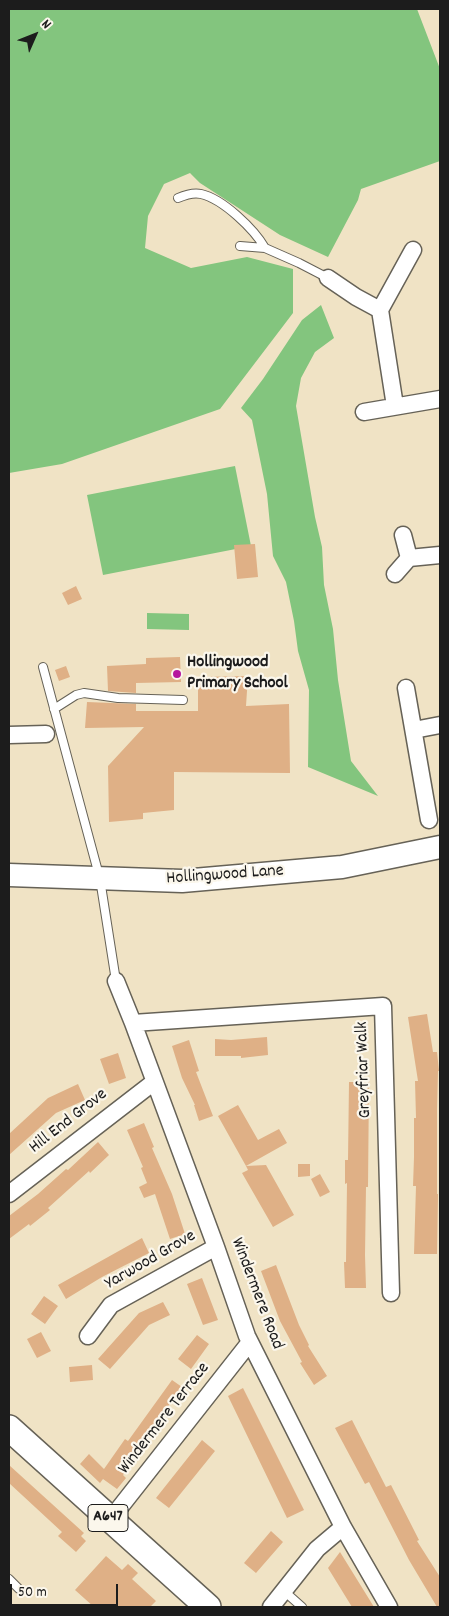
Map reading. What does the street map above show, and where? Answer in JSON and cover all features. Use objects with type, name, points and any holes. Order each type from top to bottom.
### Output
[{"type":"main road","name":"A647","points":[[9,1428],[208,1607]]},
{"type":"street","points":[[395,406],[380,310],[413,250]]},
{"type":"street","points":[[328,278],[356,297],[380,310]]},
{"type":"street","points":[[364,412],[440,399]]},
{"type":"street","points":[[403,535],[409,558]]},
{"type":"street","points":[[395,574],[409,558],[440,555]]},
{"type":"street","points":[[406,688],[429,820]]},
{"type":"street","points":[[414,730],[440,726]]},
{"type":"street","points":[[9,735],[46,734]]},
{"type":"street","name":"Hollingwood Lane","points":[[9,875],[182,881],[342,866],[440,848]]},
{"type":"street","name":"Windermere Road","points":[[116,982],[133,1023],[250,1342],[343,1527],[389,1607]]},
{"type":"street","name":"Greyfriar Walk","points":[[133,1023],[383,1006],[390,1293]]},
{"type":"street","name":"Hill End Grove","points":[[9,1194],[154,1082]]},
{"type":"street","name":"Yarwood Grove","points":[[88,1336],[111,1305],[216,1247]]},
{"type":"street","name":"Windermere Terrace","points":[[110,1520],[250,1342]]},
{"type":"street","points":[[271,1607],[317,1549],[343,1527]]},
{"type":"lane","points":[[178,198],[195,193],[211,198],[241,219],[259,237],[265,248]]},
{"type":"lane","points":[[240,246],[265,248],[328,278]]},
{"type":"lane","points":[[42,667],[100,879],[116,982]]},
{"type":"lane","points":[[54,709],[76,695],[84,693],[118,698],[183,700]]},
{"type":"lane","points":[[9,1579],[19,1589]]},
{"type":"lane","points":[[284,1591],[302,1607]]},
{"type":"green space","points":[[9,9],[417,9],[440,69],[440,161],[361,189],[358,200],[328,257],[280,235],[200,183],[190,173],[164,184],[148,216],[145,248],[191,268],[247,257],[293,269],[293,313],[220,409],[62,464],[9,473]]},
{"type":"green space","points":[[321,305],[334,338],[315,352],[301,378],[296,406],[322,547],[324,585],[333,629],[338,680],[351,761],[378,796],[308,767],[309,690],[298,651],[286,582],[273,556],[267,494],[252,420],[241,408],[263,379],[302,320]]},
{"type":"green space","points":[[235,466],[251,546],[103,575],[87,495]]},
{"type":"green space","points":[[147,613],[189,614],[189,630],[147,629]]},
{"type":"building","points":[[255,544],[258,577],[237,579],[234,545]]},
{"type":"building","points":[[76,586],[82,599],[68,605],[62,593]]},
{"type":"building","points":[[180,657],[181,682],[136,683],[136,693],[108,691],[107,666],[146,664],[146,658]]},
{"type":"building","points":[[66,666],[70,677],[59,681],[55,670]]},
{"type":"building","points":[[248,676],[246,706],[289,704],[290,773],[174,772],[174,810],[143,813],[143,819],[109,822],[108,766],[144,727],[85,728],[87,702],[136,704],[136,711],[198,711],[198,677]]},
{"type":"building","points":[[427,1014],[433,1052],[437,1052],[439,1071],[437,1109],[437,1254],[414,1254],[416,1186],[413,1186],[414,1118],[416,1118],[415,1081],[418,1081],[408,1017]]},
{"type":"building","points":[[267,1037],[268,1055],[241,1058],[241,1056],[215,1056],[215,1039],[231,1040]]},
{"type":"building","points":[[189,1040],[199,1071],[196,1072],[213,1116],[199,1121],[195,1105],[182,1078],[172,1046]]},
{"type":"building","points":[[118,1053],[126,1078],[109,1084],[100,1059]]},
{"type":"building","points":[[349,1082],[369,1082],[366,1288],[345,1288],[347,1183],[345,1184],[345,1160],[348,1160]]},
{"type":"building","points":[[78,1084],[85,1100],[56,1113],[9,1155],[9,1134],[48,1098]]},
{"type":"building","points":[[238,1105],[258,1140],[279,1129],[287,1143],[246,1166],[218,1116]]},
{"type":"building","points":[[144,1123],[154,1147],[152,1148],[172,1194],[185,1234],[170,1239],[155,1194],[144,1198],[139,1187],[147,1183],[141,1168],[143,1167],[127,1130]]},
{"type":"building","points":[[98,1142],[109,1155],[48,1208],[50,1210],[30,1226],[29,1224],[9,1239],[9,1216],[66,1169],[68,1170]]},
{"type":"building","points":[[298,1164],[310,1164],[310,1176],[298,1177]]},
{"type":"building","points":[[266,1165],[294,1215],[273,1227],[242,1173],[248,1170],[246,1166]]},
{"type":"building","points":[[320,1174],[330,1192],[320,1197],[311,1179]]},
{"type":"building","points":[[142,1238],[149,1253],[102,1277],[66,1299],[58,1285]]},
{"type":"building","points":[[276,1265],[308,1346],[327,1376],[314,1385],[300,1363],[302,1362],[280,1321],[261,1271]]},
{"type":"building","points":[[202,1278],[218,1320],[203,1325],[187,1284]]},
{"type":"building","points":[[44,1296],[58,1306],[45,1324],[31,1314]]},
{"type":"building","points":[[163,1302],[170,1315],[149,1325],[110,1369],[98,1359],[139,1313]]},
{"type":"building","points":[[41,1332],[51,1351],[37,1358],[27,1339]]},
{"type":"building","points":[[197,1335],[209,1344],[191,1369],[178,1359]]},
{"type":"building","points":[[92,1365],[93,1380],[70,1382],[69,1367]]},
{"type":"building","points":[[172,1380],[182,1387],[138,1448],[141,1450],[123,1475],[126,1478],[117,1489],[103,1479],[100,1483],[80,1464],[89,1454],[104,1469],[125,1439],[128,1441]]},
{"type":"building","points":[[243,1388],[304,1510],[287,1518],[228,1396]]},
{"type":"building","points":[[352,1420],[386,1487],[391,1485],[419,1540],[417,1541],[440,1577],[440,1607],[437,1607],[409,1560],[369,1482],[365,1484],[335,1428]]},
{"type":"building","points":[[202,1440],[215,1451],[169,1508],[156,1498]]},
{"type":"building","points":[[9,1465],[84,1533],[81,1536],[86,1541],[76,1552],[58,1536],[62,1532],[9,1483]]},
{"type":"building","points":[[271,1531],[283,1542],[256,1573],[244,1563]]},
{"type":"building","points":[[340,1552],[374,1607],[352,1607],[328,1568]]},
{"type":"building","points":[[106,1556],[122,1570],[128,1564],[138,1573],[132,1579],[156,1601],[150,1607],[94,1607],[75,1590]]},
{"type":"place","name":"Hollingwood Primary School","points":[[177,674]]}]
